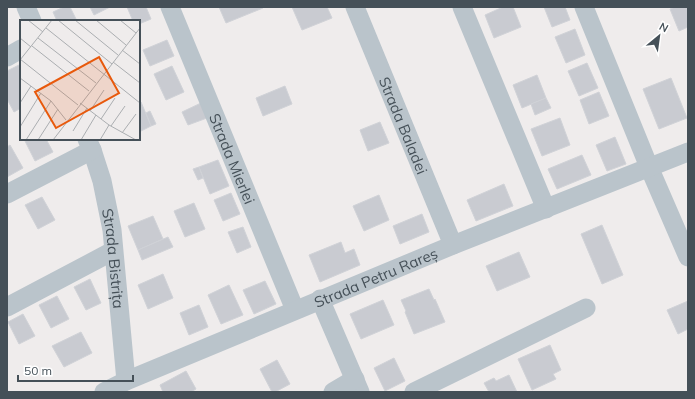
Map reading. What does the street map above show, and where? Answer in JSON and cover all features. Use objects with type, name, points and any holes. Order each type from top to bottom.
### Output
[{"type":"street","points":[[26,7],[32,20]]},
{"type":"street","name":"Strada Mierlei","points":[[170,7],[295,310]]},
{"type":"street","name":"Strada Baladei","points":[[355,7],[453,245]]},
{"type":"street","points":[[462,7],[546,209]]},
{"type":"street","points":[[584,7],[649,167],[688,257]]},
{"type":"street","points":[[7,57],[20,50]]},
{"type":"street","points":[[7,194],[90,145]]},
{"type":"street","name":"Strada Bistrița","points":[[90,145],[102,181],[112,230],[126,381]]},
{"type":"street","name":"Strada Petru Rareș","points":[[104,392],[126,381],[320,299],[688,152]]},
{"type":"street","points":[[7,307],[113,251]]},
{"type":"street","points":[[320,299],[358,386],[333,392]]},
{"type":"street","points":[[414,392],[586,308]]},
{"type":"building","points":[[64,7],[70,7],[76,20],[57,20],[53,12]]},
{"type":"building","points":[[90,7],[110,7],[94,15]]},
{"type":"building","points":[[127,7],[146,7],[151,19],[140,24],[140,20],[133,20]]},
{"type":"building","points":[[219,7],[263,7],[263,8],[226,23]]},
{"type":"building","points":[[292,7],[327,7],[332,18],[302,30]]},
{"type":"building","points":[[503,7],[513,7],[521,27],[494,38],[485,15]]},
{"type":"building","points":[[544,7],[565,7],[570,20],[552,27]]},
{"type":"building","points":[[675,7],[688,7],[688,27],[679,31],[670,9]]},
{"type":"building","points":[[575,29],[585,55],[566,63],[555,37]]},
{"type":"building","points":[[167,40],[174,56],[150,66],[143,50]]},
{"type":"building","points":[[587,63],[598,88],[579,96],[568,71]]},
{"type":"building","points":[[20,64],[20,109],[14,112],[7,99],[7,71]]},
{"type":"building","points":[[172,66],[184,92],[166,100],[154,74]]},
{"type":"building","points":[[537,75],[546,98],[522,108],[513,85]]},
{"type":"building","points":[[671,78],[687,118],[659,129],[643,89]]},
{"type":"building","points":[[285,86],[292,104],[263,116],[256,98]]},
{"type":"building","points":[[599,92],[609,116],[589,124],[580,100]]},
{"type":"building","points":[[546,98],[551,108],[535,115],[531,104]]},
{"type":"building","points":[[140,102],[151,126],[140,132]]},
{"type":"building","points":[[201,103],[207,118],[188,125],[182,112]]},
{"type":"building","points":[[150,111],[156,124],[151,126],[146,113]]},
{"type":"building","points":[[560,118],[570,145],[542,156],[531,129]]},
{"type":"building","points":[[380,122],[389,143],[368,151],[360,130]]},
{"type":"building","points":[[615,137],[626,164],[607,171],[596,145]]},
{"type":"building","points":[[24,140],[47,140],[53,152],[35,161]]},
{"type":"building","points":[[10,145],[23,168],[7,177],[7,147]]},
{"type":"building","points":[[582,155],[591,175],[557,189],[548,169]]},
{"type":"building","points":[[218,160],[229,186],[210,194],[199,167]]},
{"type":"building","points":[[199,167],[203,178],[198,180],[193,169]]},
{"type":"building","points":[[504,184],[513,206],[476,221],[467,200]]},
{"type":"building","points":[[231,193],[240,214],[223,221],[214,200]]},
{"type":"building","points":[[379,195],[389,220],[364,231],[353,206]]},
{"type":"building","points":[[42,197],[55,220],[38,229],[25,205]]},
{"type":"building","points":[[194,203],[205,229],[185,237],[174,211]]},
{"type":"building","points":[[422,214],[429,232],[400,244],[393,226]]},
{"type":"building","points":[[153,216],[163,239],[138,250],[128,226]]},
{"type":"building","points":[[602,225],[623,275],[602,284],[581,234]]},
{"type":"building","points":[[243,227],[251,247],[237,253],[228,232]]},
{"type":"building","points":[[168,237],[173,247],[142,260],[138,250]]},
{"type":"building","points":[[341,242],[345,253],[354,249],[360,265],[320,282],[309,255]]},
{"type":"building","points":[[519,252],[530,277],[497,291],[486,266]]},
{"type":"building","points":[[163,274],[173,298],[148,309],[138,285]]},
{"type":"building","points":[[90,279],[101,303],[86,310],[74,287]]},
{"type":"building","points":[[265,281],[276,304],[254,314],[243,290]]},
{"type":"building","points":[[229,285],[243,315],[221,324],[208,295]]},
{"type":"building","points":[[429,289],[445,322],[414,334],[401,300]]},
{"type":"building","points":[[57,296],[69,319],[51,328],[39,305]]},
{"type":"building","points":[[383,300],[394,325],[361,339],[350,314]]},
{"type":"building","points":[[688,301],[688,329],[678,334],[667,310]]},
{"type":"building","points":[[199,305],[208,327],[189,335],[180,313]]},
{"type":"building","points":[[23,314],[35,336],[19,344],[8,322]]},
{"type":"building","points":[[81,332],[92,353],[64,367],[52,346]]},
{"type":"building","points":[[550,345],[561,370],[553,374],[556,379],[532,390],[518,359]]},
{"type":"building","points":[[394,358],[405,381],[385,391],[374,368]]},
{"type":"building","points":[[277,360],[290,384],[275,392],[272,392],[260,369]]},
{"type":"building","points":[[186,371],[196,389],[191,392],[163,392],[160,385]]},
{"type":"building","points":[[509,375],[517,392],[489,392],[484,383],[494,378],[496,381]]}]
